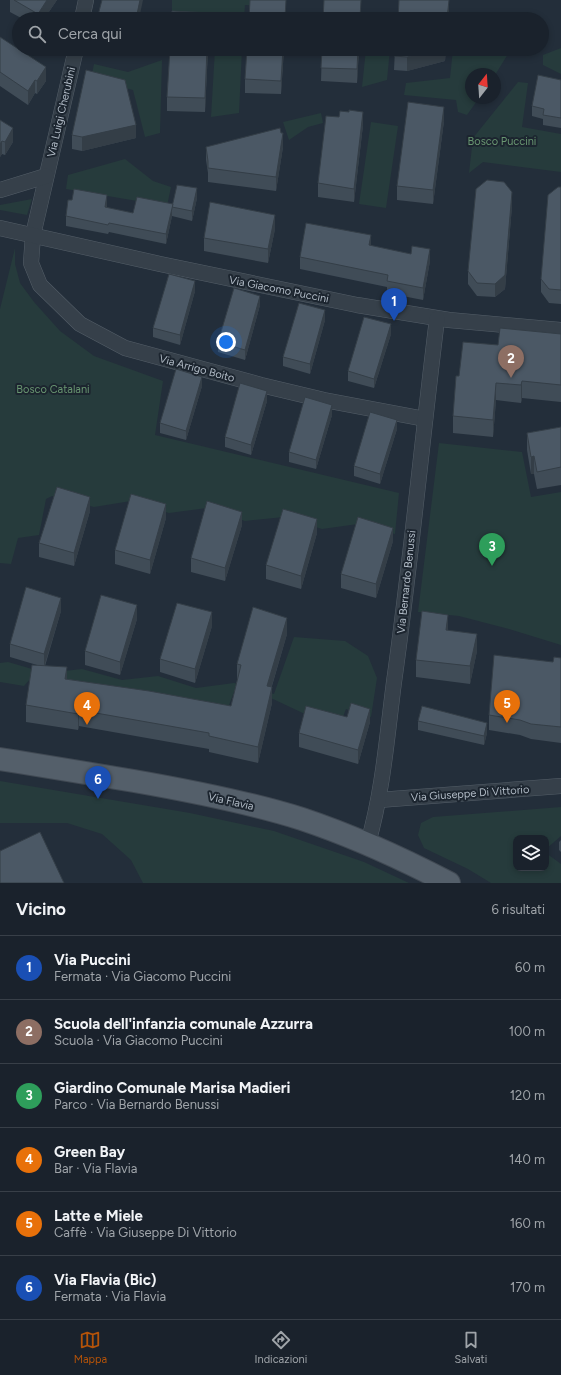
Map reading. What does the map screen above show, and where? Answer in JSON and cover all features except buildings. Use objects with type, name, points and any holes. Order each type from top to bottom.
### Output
[{"type":"main road","name":"Via Flavia","points":[[0,759],[147,783],[228,799],[302,819],[368,844],[449,883]]},
{"type":"street","points":[[83,12],[86,0]]},
{"type":"street","name":"Via Luigi Cherubini","points":[[33,235],[74,56]]},
{"type":"street","points":[[0,190],[46,176]]},
{"type":"street","name":"Via Giacomo Puccini","points":[[0,228],[160,264],[357,305],[438,318],[561,330]]},
{"type":"street","name":"Via Arrigo Boito","points":[[33,235],[31,263],[40,285],[80,324],[125,348],[260,385],[310,397],[425,419]]},
{"type":"street","name":"Via Bernardo Benussi","points":[[368,844],[379,800],[438,318]]},
{"type":"street","name":"Via Giuseppe Di Vittorio","points":[[379,800],[561,786]]},
{"type":"green space","points":[[172,0],[282,0],[281,7],[245,5],[244,12],[172,12]]},
{"type":"green space","points":[[561,48],[561,74],[543,65],[543,56],[549,56],[549,53]]},
{"type":"green space","points":[[215,56],[242,56],[239,113],[211,117]]},
{"type":"green space","points":[[365,56],[389,56],[387,80],[362,87]]},
{"type":"green space","points":[[452,56],[507,56],[499,68],[465,68],[465,104],[475,104],[467,115],[458,112],[456,100],[404,95],[406,83],[450,78]]},
{"type":"green space","points":[[162,60],[160,133],[145,137],[133,90],[91,79],[94,64],[128,72]]},
{"type":"green space","name":"Bosco Puccini","points":[[518,82],[528,83],[522,127],[561,134],[561,172],[483,162],[469,173],[473,138]]},
{"type":"green space","points":[[321,113],[323,123],[308,127],[289,140],[283,122]]},
{"type":"green space","points":[[371,122],[398,126],[386,208],[359,204]]},
{"type":"green space","points":[[125,159],[153,181],[171,187],[167,206],[66,189],[68,175]]},
{"type":"green space","points":[[32,199],[27,215],[0,210],[0,205]]},
{"type":"green space","name":"Bosco Catalani","points":[[15,248],[15,264],[20,283],[34,302],[60,331],[94,356],[163,381],[155,435],[399,493],[395,534],[358,524],[322,529],[284,517],[245,521],[207,508],[169,513],[131,501],[94,507],[52,496],[46,499],[39,535],[18,538],[11,564],[0,563],[0,309]]},
{"type":"green space","points":[[439,443],[522,452],[531,497],[561,492],[561,645],[459,616],[418,612]]},
{"type":"green space","points":[[294,637],[345,641],[368,656],[377,678],[371,717],[346,709],[341,722],[307,715],[273,699],[234,692],[226,713],[32,677],[24,686],[0,682],[0,663],[8,662],[46,673],[82,669],[122,680],[158,676],[196,688],[234,683],[274,694]]},
{"type":"green space","points":[[0,781],[190,813],[274,831],[364,862],[409,883],[143,883],[131,860],[102,834],[67,823],[0,823]]},
{"type":"green space","points":[[561,807],[561,836],[549,846],[549,835],[513,835],[513,871],[549,871],[549,855],[561,864],[561,883],[491,883],[468,869],[424,848],[418,835],[421,823],[433,817]]},
{"type":"place","name":"Via Puccini","points":[[394,321]]},
{"type":"place","name":"Scuola dell'infanzia comunale Azzurra","points":[[511,378]]},
{"type":"place","name":"Giardino Comunale Marisa Madieri","points":[[492,566]]},
{"type":"place","name":"Latte e Miele","points":[[507,723]]},
{"type":"place","name":"Green Bay","points":[[87,725]]},
{"type":"place","name":"Via Flavia (Bic)","points":[[98,799]]}]
